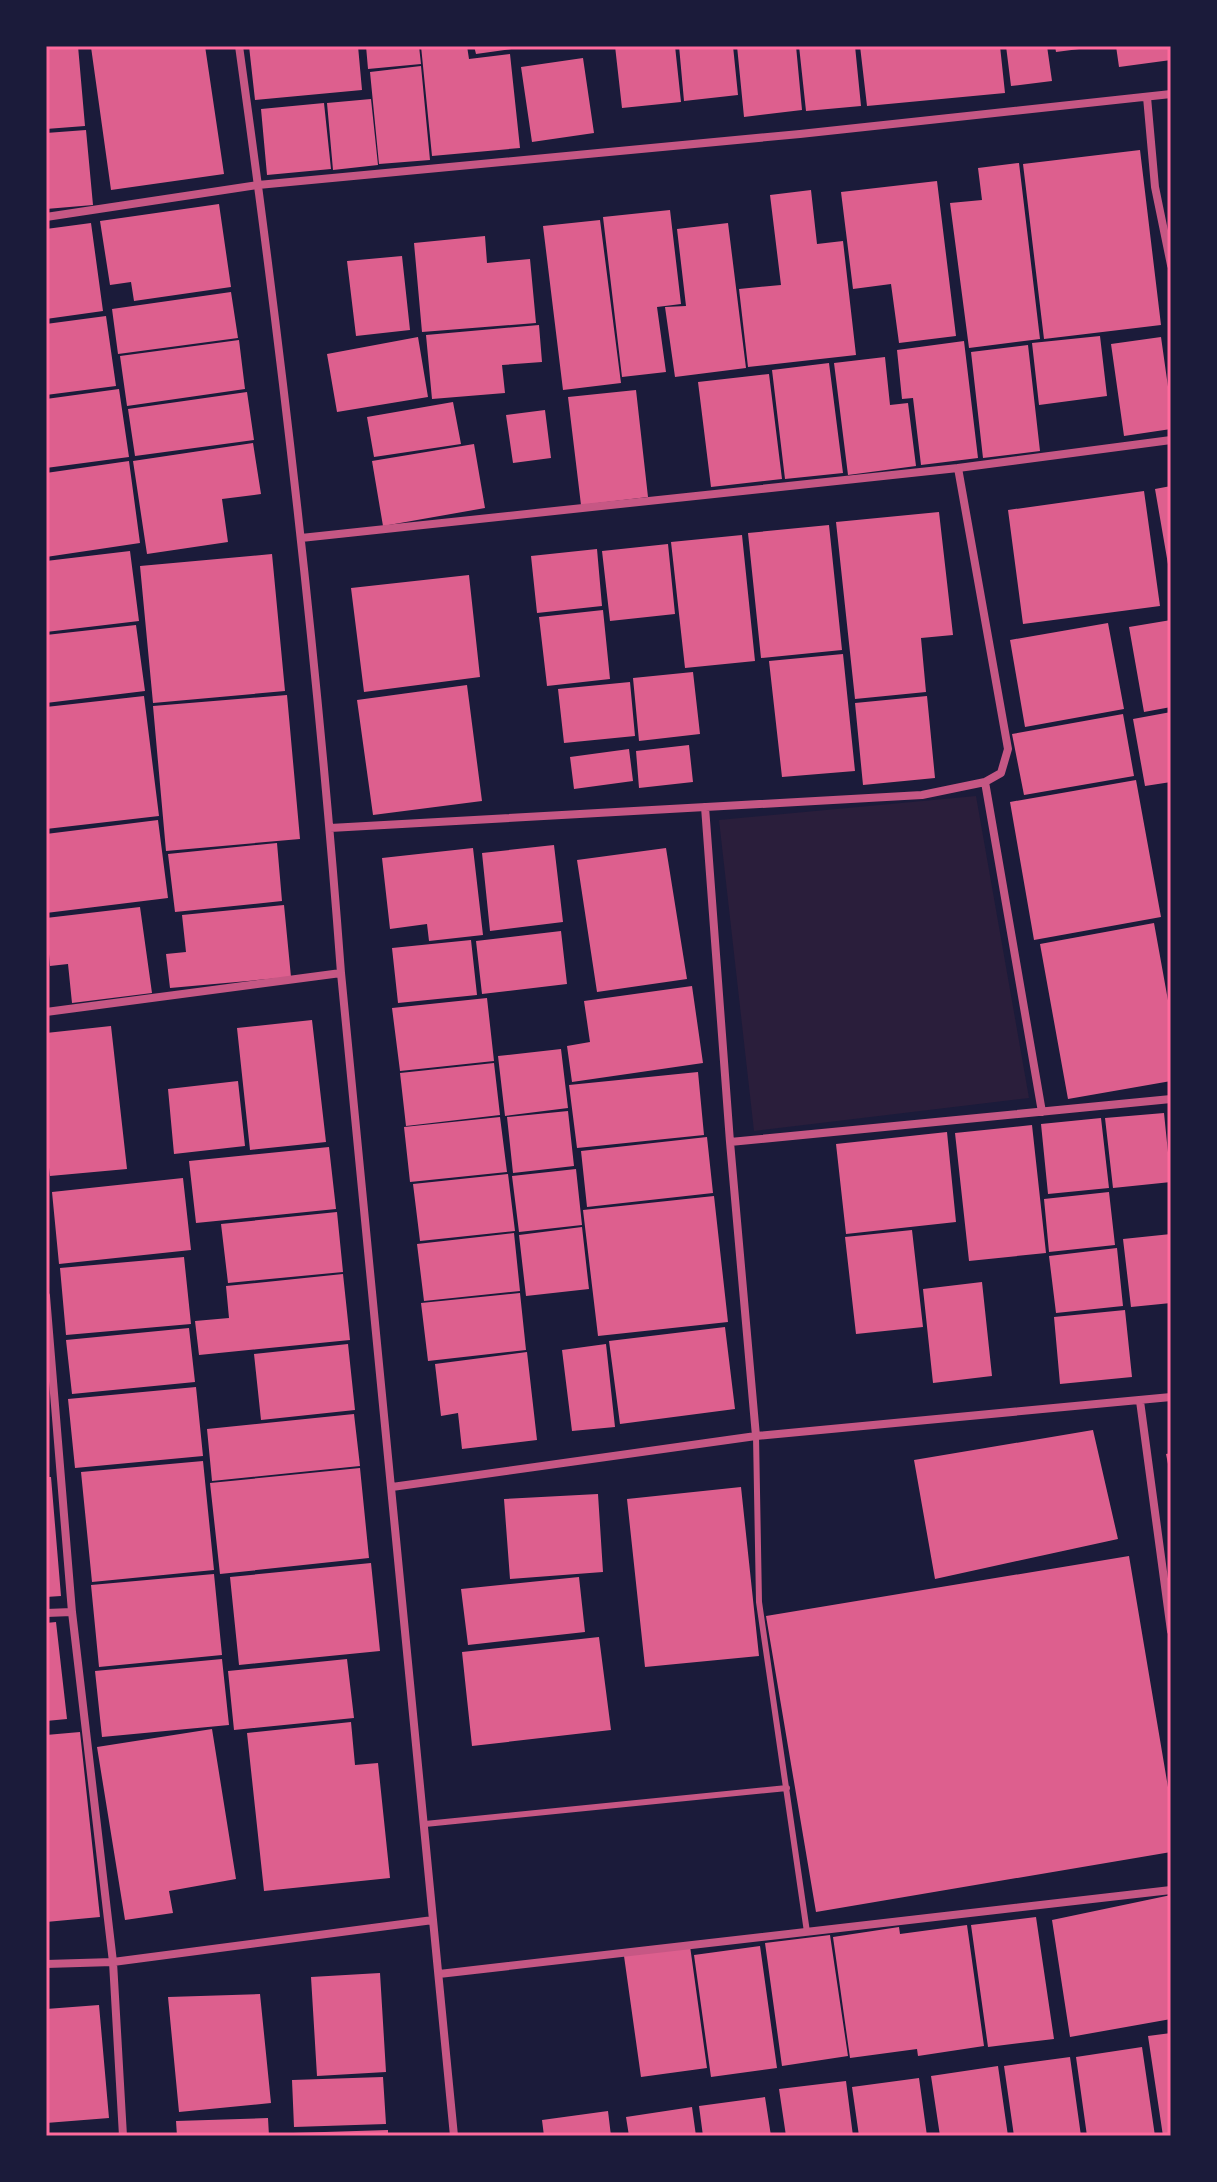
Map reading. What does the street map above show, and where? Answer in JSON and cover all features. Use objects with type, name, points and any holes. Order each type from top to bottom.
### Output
[{"type":"street","points":[[239,46],[301,538],[454,2136]]},
{"type":"street","points":[[46,217],[258,185],[785,136],[1171,94]]},
{"type":"street","points":[[1147,97],[1155,187],[1171,265]]},
{"type":"street","points":[[301,538],[958,468],[1171,440]]},
{"type":"street","points":[[330,828],[922,795],[985,782],[1001,773],[1008,749],[958,468]]},
{"type":"street","points":[[985,782],[1042,1112]]},
{"type":"street","points":[[705,807],[756,1436]]},
{"type":"street","points":[[46,1012],[341,973]]},
{"type":"street","points":[[730,1142],[1171,1099]]},
{"type":"street","points":[[46,1296],[72,1612],[113,1962],[123,2136]]},
{"type":"street","points":[[392,1487],[756,1436],[1171,1397]]},
{"type":"street","points":[[1140,1401],[1171,1631]]},
{"type":"street","points":[[46,1613],[72,1612]]},
{"type":"street","points":[[439,1974],[1171,1890]]},
{"type":"street","points":[[46,1964],[113,1962],[433,1920]]},
{"type":"lane","points":[[756,1436],[759,1602],[807,1932]]},
{"type":"lane","points":[[425,1824],[787,1788]]},
{"type":"shaded area","points":[[976,796],[1029,1098],[754,1131],[719,820]]},
{"type":"building","points":[[46,46],[78,46],[85,126],[46,129]]},
{"type":"building","points":[[205,46],[224,174],[111,190],[91,47]]},
{"type":"building","points":[[249,46],[358,46],[362,90],[255,100]]},
{"type":"building","points":[[366,46],[419,46],[421,64],[368,69]]},
{"type":"building","points":[[421,46],[467,46],[469,59],[510,54],[520,148],[432,156]]},
{"type":"building","points":[[474,46],[519,46],[519,48],[476,54]]},
{"type":"building","points":[[615,46],[675,46],[681,102],[622,108]]},
{"type":"building","points":[[679,46],[733,46],[738,95],[684,101]]},
{"type":"building","points":[[737,46],[796,46],[802,110],[744,117]]},
{"type":"building","points":[[799,46],[855,46],[861,106],[806,111]]},
{"type":"building","points":[[860,46],[1000,46],[1005,93],[867,106]]},
{"type":"building","points":[[1006,46],[1047,46],[1052,81],[1011,86]]},
{"type":"building","points":[[1055,46],[1087,46],[1087,48],[1056,52]]},
{"type":"building","points":[[1116,46],[1171,46],[1171,60],[1119,67]]},
{"type":"building","points":[[583,58],[594,133],[532,142],[521,67]]},
{"type":"building","points":[[421,66],[430,160],[379,164],[370,72]]},
{"type":"building","points":[[371,99],[378,165],[333,170],[327,103]]},
{"type":"building","points":[[324,103],[331,169],[267,175],[261,109]]},
{"type":"building","points":[[86,130],[93,205],[46,209],[46,133]]},
{"type":"building","points":[[1140,150],[1161,325],[1044,339],[1023,164]]},
{"type":"building","points":[[1019,163],[1040,339],[969,348],[950,203],[982,200],[978,168]]},
{"type":"building","points":[[937,181],[956,336],[899,343],[891,284],[853,289],[841,192]]},
{"type":"building","points":[[811,190],[817,244],[843,241],[856,355],[748,367],[739,289],[781,285],[770,195]]},
{"type":"building","points":[[219,204],[231,287],[134,301],[131,282],[110,285],[100,221]]},
{"type":"building","points":[[670,210],[681,304],[657,307],[666,372],[622,377],[603,217]]},
{"type":"building","points":[[600,220],[621,383],[563,390],[543,226]]},
{"type":"building","points":[[91,223],[103,311],[46,319],[46,229]]},
{"type":"building","points":[[728,223],[746,368],[675,377],[665,307],[686,306],[677,229]]},
{"type":"building","points":[[485,236],[487,263],[530,259],[536,323],[422,332],[414,243]]},
{"type":"building","points":[[402,256],[410,330],[356,336],[347,261]]},
{"type":"building","points":[[231,292],[238,338],[118,354],[112,309]]},
{"type":"building","points":[[106,316],[116,386],[46,395],[46,324]]},
{"type":"building","points":[[539,325],[542,362],[502,365],[505,393],[432,399],[426,335]]},
{"type":"building","points":[[1100,336],[1107,396],[1039,405],[1032,343]]},
{"type":"building","points":[[418,337],[428,397],[337,412],[327,354]]},
{"type":"building","points":[[1161,337],[1171,429],[1124,436],[1111,344]]},
{"type":"building","points":[[239,340],[245,389],[127,406],[120,356]]},
{"type":"building","points":[[964,341],[978,458],[921,465],[913,398],[902,399],[897,350]]},
{"type":"building","points":[[1028,345],[1040,451],[983,458],[971,352]]},
{"type":"building","points":[[885,357],[890,405],[908,403],[916,466],[848,475],[834,363]]},
{"type":"building","points":[[829,363],[843,473],[785,479],[772,370]]},
{"type":"building","points":[[769,374],[782,479],[711,487],[698,382]]},
{"type":"building","points":[[119,389],[129,457],[46,468],[46,399]]},
{"type":"building","points":[[636,390],[648,497],[581,505],[568,397]]},
{"type":"building","points":[[247,392],[254,440],[135,456],[128,409]]},
{"type":"building","points":[[453,402],[461,444],[374,457],[367,417]]},
{"type":"building","points":[[545,410],[551,458],[513,463],[506,415]]},
{"type":"building","points":[[253,443],[261,494],[222,499],[228,542],[147,554],[133,461]]},
{"type":"building","points":[[474,444],[485,508],[383,526],[372,461]]},
{"type":"building","points":[[129,461],[140,543],[46,557],[46,473]]},
{"type":"building","points":[[1171,486],[1171,569],[1169,570],[1155,489]]},
{"type":"building","points":[[1144,491],[1160,606],[1023,624],[1008,510]]},
{"type":"building","points":[[939,512],[953,635],[921,638],[926,692],[855,699],[836,522]]},
{"type":"building","points":[[829,525],[842,650],[761,658],[748,533]]},
{"type":"building","points":[[742,535],[755,661],[685,668],[671,542]]},
{"type":"building","points":[[668,544],[675,614],[610,621],[602,551]]},
{"type":"building","points":[[597,549],[602,606],[537,613],[531,556]]},
{"type":"building","points":[[130,551],[139,621],[46,632],[46,561]]},
{"type":"building","points":[[272,554],[285,691],[153,703],[140,566]]},
{"type":"building","points":[[469,575],[480,677],[364,692],[351,588]]},
{"type":"building","points":[[603,610],[610,679],[547,686],[539,617]]},
{"type":"building","points":[[1171,620],[1171,707],[1144,712],[1129,627]]},
{"type":"building","points":[[1108,623],[1124,709],[1025,727],[1010,640]]},
{"type":"building","points":[[136,625],[145,691],[46,703],[46,635]]},
{"type":"building","points":[[843,654],[855,771],[782,777],[769,661]]},
{"type":"building","points":[[693,672],[700,734],[639,741],[633,678]]},
{"type":"building","points":[[630,682],[635,736],[564,743],[558,689]]},
{"type":"building","points":[[467,685],[482,801],[373,815],[357,700]]},
{"type":"building","points":[[287,695],[300,839],[166,851],[153,706]]},
{"type":"building","points":[[144,696],[159,816],[46,829],[46,707]]},
{"type":"building","points":[[927,696],[935,778],[863,785],[855,703]]},
{"type":"building","points":[[1171,712],[1171,782],[1145,786],[1133,719]]},
{"type":"building","points":[[1123,714],[1134,776],[1024,795],[1012,734]]},
{"type":"building","points":[[689,745],[693,782],[639,788],[636,751]]},
{"type":"building","points":[[629,749],[633,781],[574,789],[570,757]]},
{"type":"building","points":[[1136,780],[1161,917],[1034,940],[1010,802]]},
{"type":"building","points":[[158,820],[168,898],[46,913],[46,834]]},
{"type":"building","points":[[277,843],[282,901],[175,912],[168,854]]},
{"type":"building","points":[[554,845],[563,922],[490,931],[482,853]]},
{"type":"building","points":[[473,848],[483,935],[429,941],[427,924],[390,929],[382,858]]},
{"type":"building","points":[[666,848],[687,979],[597,992],[577,860]]},
{"type":"building","points":[[284,905],[291,977],[170,988],[166,954],[186,952],[182,915]]},
{"type":"building","points":[[140,907],[152,993],[72,1003],[68,964],[50,966],[46,918]]},
{"type":"building","points":[[1154,923],[1171,1017],[1171,1081],[1068,1099],[1040,944]]},
{"type":"building","points":[[561,931],[567,984],[482,994],[476,941]]},
{"type":"building","points":[[471,940],[477,995],[398,1003],[392,948]]},
{"type":"building","points":[[692,986],[703,1063],[572,1082],[567,1046],[590,1042],[584,1001]]},
{"type":"building","points":[[487,998],[494,1061],[400,1071],[392,1008]]},
{"type":"building","points":[[312,1020],[326,1142],[250,1150],[237,1028]]},
{"type":"building","points":[[111,1026],[127,1169],[50,1176],[46,1142],[46,1033]]},
{"type":"building","points":[[561,1049],[568,1108],[505,1116],[498,1056]]},
{"type":"building","points":[[494,1063],[500,1115],[406,1126],[400,1073]]},
{"type":"building","points":[[698,1072],[704,1135],[577,1148],[569,1085]]},
{"type":"building","points":[[238,1081],[245,1146],[174,1154],[168,1089]]},
{"type":"building","points":[[568,1111],[574,1166],[513,1173],[507,1117]]},
{"type":"building","points":[[1164,1113],[1171,1182],[1113,1188],[1105,1118]]},
{"type":"building","points":[[500,1117],[507,1172],[410,1182],[404,1127]]},
{"type":"building","points":[[1101,1118],[1109,1188],[1048,1194],[1041,1124]]},
{"type":"building","points":[[1032,1125],[1046,1253],[969,1261],[955,1133]]},
{"type":"building","points":[[947,1132],[956,1222],[846,1234],[836,1144]]},
{"type":"building","points":[[707,1137],[713,1193],[587,1207],[581,1151]]},
{"type":"building","points":[[329,1147],[336,1209],[196,1223],[189,1161]]},
{"type":"building","points":[[576,1169],[582,1225],[519,1232],[512,1176]]},
{"type":"building","points":[[508,1174],[515,1231],[420,1241],[413,1184]]},
{"type":"building","points":[[183,1178],[191,1250],[59,1264],[52,1192]]},
{"type":"building","points":[[1109,1192],[1115,1245],[1049,1252],[1044,1199]]},
{"type":"building","points":[[714,1196],[728,1322],[598,1336],[583,1210]]},
{"type":"building","points":[[337,1212],[343,1272],[228,1283],[221,1224]]},
{"type":"building","points":[[582,1227],[589,1289],[526,1296],[519,1235]]},
{"type":"building","points":[[912,1230],[923,1327],[856,1334],[845,1237]]},
{"type":"building","points":[[514,1233],[520,1291],[424,1301],[417,1244]]},
{"type":"building","points":[[1171,1234],[1171,1303],[1131,1307],[1123,1239]]},
{"type":"building","points":[[1117,1248],[1123,1306],[1056,1313],[1049,1256]]},
{"type":"building","points":[[184,1257],[191,1324],[66,1335],[60,1268]]},
{"type":"building","points":[[343,1274],[350,1340],[199,1355],[195,1321],[229,1318],[226,1286]]},
{"type":"building","points":[[982,1282],[992,1376],[933,1383],[923,1289]]},
{"type":"building","points":[[520,1293],[526,1350],[428,1361],[421,1303]]},
{"type":"building","points":[[1125,1310],[1132,1377],[1060,1384],[1054,1317]]},
{"type":"building","points":[[725,1327],[735,1409],[620,1424],[609,1341]]},
{"type":"building","points":[[189,1328],[195,1382],[72,1394],[66,1340]]},
{"type":"building","points":[[348,1344],[355,1410],[261,1420],[254,1354]]},
{"type":"building","points":[[606,1344],[615,1427],[572,1431],[562,1350]]},
{"type":"building","points":[[527,1352],[537,1440],[462,1449],[458,1413],[441,1416],[435,1364]]},
{"type":"building","points":[[196,1387],[203,1456],[75,1468],[68,1399]]},
{"type":"building","points":[[354,1414],[360,1466],[212,1481],[207,1429]]},
{"type":"building","points":[[1093,1430],[1118,1539],[935,1579],[914,1460]]},
{"type":"building","points":[[1171,1453],[1171,1474],[1170,1474],[1166,1454]]},
{"type":"building","points":[[203,1461],[214,1570],[92,1582],[81,1472]]},
{"type":"building","points":[[360,1468],[369,1558],[220,1574],[210,1483]]},
{"type":"building","points":[[46,1477],[51,1477],[61,1596],[46,1597]]},
{"type":"building","points":[[741,1487],[759,1656],[645,1667],[627,1499]]},
{"type":"building","points":[[598,1494],[603,1572],[510,1579],[504,1499]]},
{"type":"building","points":[[1129,1556],[1171,1805],[1171,1852],[816,1912],[766,1616]]},
{"type":"building","points":[[371,1563],[380,1651],[239,1665],[230,1577]]},
{"type":"building","points":[[214,1574],[222,1655],[99,1667],[91,1585]]},
{"type":"building","points":[[579,1577],[585,1632],[468,1645],[461,1589]]},
{"type":"building","points":[[56,1622],[67,1719],[46,1721],[46,1623]]},
{"type":"building","points":[[599,1637],[611,1730],[472,1746],[462,1652]]},
{"type":"building","points":[[222,1659],[229,1725],[102,1737],[95,1671]]},
{"type":"building","points":[[347,1659],[354,1718],[234,1730],[228,1671]]},
{"type":"building","points":[[351,1722],[355,1765],[378,1763],[390,1878],[264,1891],[247,1733]]},
{"type":"building","points":[[212,1729],[236,1879],[169,1891],[173,1913],[125,1920],[97,1747]]},
{"type":"building","points":[[80,1732],[100,1917],[46,1922],[46,1735]]},
{"type":"building","points":[[1171,1895],[1171,2019],[1070,2037],[1052,1920]]},
{"type":"building","points":[[1036,1917],[1054,2039],[988,2047],[971,1925]]},
{"type":"building","points":[[967,1925],[984,2046],[918,2056],[917,2049],[850,2058],[833,1937],[899,1927],[900,1934]]},
{"type":"building","points":[[830,1935],[848,2056],[782,2066],[765,1943]]},
{"type":"building","points":[[690,1946],[707,2068],[641,2077],[624,1956]]},
{"type":"building","points":[[760,1946],[777,2068],[711,2077],[694,1955]]},
{"type":"building","points":[[380,1973],[386,2072],[317,2076],[311,1977]]},
{"type":"building","points":[[260,1994],[271,2103],[179,2112],[168,1997]]},
{"type":"building","points":[[99,2005],[109,2118],[46,2123],[46,2009]]},
{"type":"building","points":[[1171,2033],[1171,2136],[1163,2136],[1148,2036]]},
{"type":"building","points":[[1142,2047],[1155,2136],[1087,2136],[1076,2057]]},
{"type":"building","points":[[1070,2057],[1081,2136],[1014,2136],[1004,2066]]},
{"type":"building","points":[[998,2066],[1008,2136],[940,2136],[931,2076]]},
{"type":"building","points":[[383,2077],[386,2124],[294,2127],[292,2080]]},
{"type":"building","points":[[919,2078],[927,2136],[859,2136],[852,2087]]},
{"type":"building","points":[[846,2081],[853,2136],[786,2136],[779,2089]]},
{"type":"building","points":[[765,2097],[771,2136],[703,2136],[699,2106]]},
{"type":"building","points":[[692,2107],[696,2136],[629,2136],[626,2117]]},
{"type":"building","points":[[608,2111],[611,2136],[544,2136],[542,2120]]},
{"type":"building","points":[[268,2118],[269,2136],[177,2136],[176,2121]]},
{"type":"building","points":[[388,2130],[388,2136],[293,2136],[293,2133]]}]
